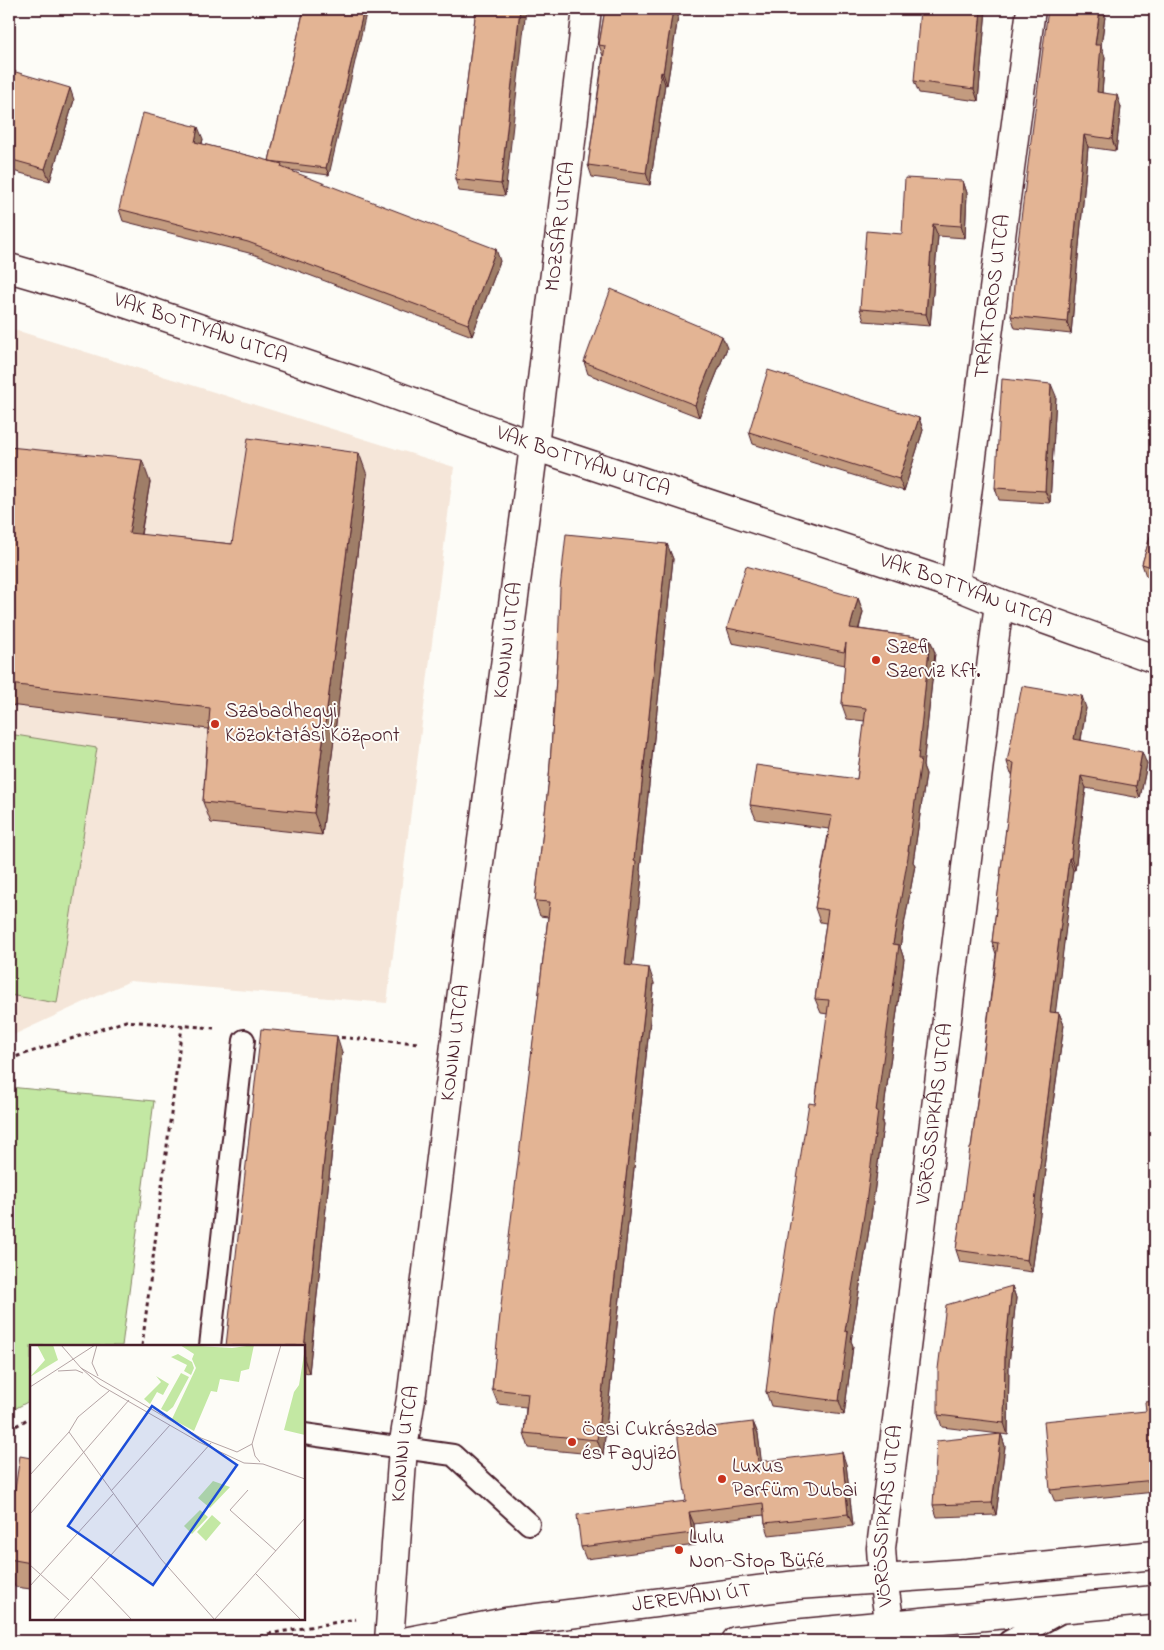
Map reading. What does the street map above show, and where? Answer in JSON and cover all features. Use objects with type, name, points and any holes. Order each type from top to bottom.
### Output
[{"type":"street","name":"MOZSÁR UTCA","points":[[534,446],[588,9]]},
{"type":"street","name":"TRAKTOROS UTCA","points":[[955,585],[1031,9]]},
{"type":"street","name":"VAK BOTTYÁN UTCA","points":[[9,268],[98,294],[346,378],[534,446],[955,585],[999,603],[1155,659]]},
{"type":"street","name":"KONINI UTCA","points":[[389,1641],[403,1448],[412,1392],[457,1026],[534,446]]},
{"type":"street","name":"VÖRÖSSIPKÁS UTCA","points":[[891,1633],[883,1578],[881,1548],[999,603]]},
{"type":"street","name":"JEREVÁNI ÚT","points":[[409,1641],[506,1622],[797,1585],[1155,1555]]},
{"type":"street","points":[[736,1641],[891,1633],[1068,1608],[1155,1600]]},
{"type":"lane","points":[[210,1345],[244,1040]]},
{"type":"lane","points":[[305,1434],[453,1455],[529,1524]]},
{"type":"lane","points":[[1010,1641],[1068,1608]]},
{"type":"path","points":[[142,1345],[182,1026]]},
{"type":"path","points":[[9,1430],[30,1419]]},
{"type":"shaded area","name":"Szabadhegyi Közoktatási Központ","points":[[9,328],[454,467],[387,1003],[130,981],[9,1037]]},
{"type":"green space","points":[[9,734],[97,748],[57,1003],[9,995]]},
{"type":"green space","points":[[9,1087],[154,1101],[122,1345],[30,1345],[30,1401],[9,1412]]},
{"type":"building","points":[[304,9],[364,9],[326,168],[269,161]]},
{"type":"building","points":[[476,9],[520,9],[501,184],[455,179]]},
{"type":"building","points":[[605,9],[673,9],[663,73],[661,72],[646,173],[588,165],[605,46],[599,45]]},
{"type":"building","points":[[920,9],[981,9],[974,89],[914,81]]},
{"type":"building","points":[[1048,9],[1100,9],[1095,45],[1101,45],[1097,92],[1117,95],[1112,139],[1084,135],[1067,322],[1011,316],[1018,242]]},
{"type":"building","points":[[9,70],[70,88],[45,169],[9,159]]},
{"type":"building","points":[[143,113],[198,127],[195,142],[282,164],[281,167],[496,249],[468,324],[248,242],[119,209]]},
{"type":"building","points":[[905,178],[963,181],[961,226],[933,224],[926,314],[860,309],[866,231],[902,234]]},
{"type":"building","points":[[611,289],[722,336],[695,405],[584,362]]},
{"type":"building","points":[[768,370],[919,418],[899,479],[749,432]]},
{"type":"building","points":[[1002,379],[1051,384],[1045,491],[995,488]]},
{"type":"building","points":[[248,438],[359,453],[314,813],[203,802],[210,708],[9,684],[9,447],[142,460],[129,533],[232,544]]},
{"type":"building","points":[[1155,520],[1155,568],[1142,564]]},
{"type":"building","points":[[566,534],[667,544],[625,965],[649,968],[597,1440],[524,1433],[528,1393],[492,1389],[550,902],[535,901],[549,778],[558,650],[560,589]]},
{"type":"building","points":[[746,566],[858,598],[850,628],[930,639],[918,759],[921,759],[909,851],[893,944],[899,945],[876,1111],[878,1111],[866,1203],[845,1331],[848,1332],[839,1401],[766,1392],[775,1318],[809,1103],[815,1104],[829,1000],[815,999],[828,910],[815,908],[832,816],[750,805],[756,765],[857,779],[866,708],[842,705],[846,643],[844,652],[727,628]]},
{"type":"building","points":[[1022,686],[1082,696],[1074,739],[1142,752],[1136,786],[1081,776],[1050,1012],[1059,1013],[1027,1260],[956,1250],[998,943],[992,942],[1014,763],[1007,762]]},
{"type":"building","points":[[261,1029],[337,1036],[304,1345],[226,1345]]},
{"type":"building","points":[[1012,1286],[1005,1352],[1004,1423],[938,1415],[938,1369],[946,1305]]},
{"type":"building","points":[[1155,1401],[1155,1480],[1050,1490],[1044,1421],[1146,1411],[1145,1402]]},
{"type":"building","points":[[753,1422],[758,1462],[842,1452],[848,1514],[765,1523],[763,1503],[689,1512],[692,1533],[581,1547],[577,1515],[686,1501],[677,1431]]},
{"type":"building","points":[[1001,1434],[992,1503],[933,1505],[937,1441]]},
{"type":"building","points":[[20,1456],[30,1458],[30,1563],[9,1559],[9,1529]]},
{"type":"place","name":"Szefi Szerviz Kft.","points":[[876,660]]},
{"type":"place","name":"Szabadhegyi Közoktatási Központ","points":[[215,724]]},
{"type":"place","name":"Öcsi Cukrászda és Fagyizó","points":[[572,1442]]},
{"type":"place","name":"Luxus Parfüm Dubai","points":[[722,1479]]},
{"type":"place","name":"Lulu Non-Stop Büfé","points":[[679,1550]]}]
